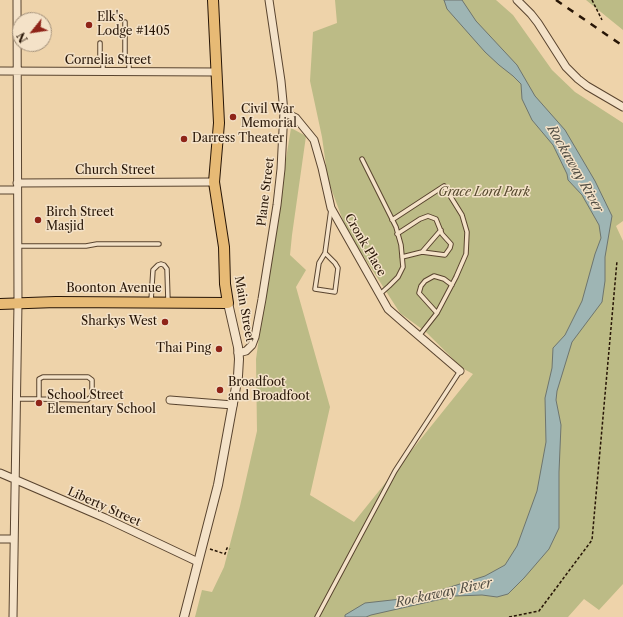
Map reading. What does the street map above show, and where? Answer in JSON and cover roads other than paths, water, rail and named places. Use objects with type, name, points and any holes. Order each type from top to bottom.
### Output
[{"type":"main road","name":"Main Street","points":[[213,0],[219,123],[214,182],[224,246],[225,284],[228,302]]},
{"type":"main road","name":"Boonton Avenue","points":[[0,304],[56,302],[228,302]]},
{"type":"street","points":[[13,617],[18,303],[16,0]]},
{"type":"street","name":"Plane Street","points":[[238,353],[246,351],[252,345],[255,337],[277,199],[282,149],[284,112],[269,0]]},
{"type":"street","points":[[517,0],[534,19],[566,67],[587,86],[623,107]]},
{"type":"street","name":"Cornelia Street","points":[[0,71],[217,72]]},
{"type":"street","name":"Cronk Place","points":[[284,112],[296,118],[314,140],[331,208],[388,309],[460,371]]},
{"type":"street","name":"Church Street","points":[[17,182],[214,182]]},
{"type":"street","points":[[0,190],[17,190]]},
{"type":"street","name":"Main Street","points":[[184,617],[218,485],[238,376],[238,353],[228,302]]},
{"type":"street","points":[[170,400],[232,405]]},
{"type":"street","name":"Liberty Street","points":[[0,473],[106,518],[198,562]]},
{"type":"street","points":[[0,539],[14,539]]},
{"type":"lane","points":[[125,22],[125,57],[129,62],[129,72]]},
{"type":"lane","points":[[100,43],[100,56],[103,61],[103,72]]},
{"type":"lane","points":[[362,159],[392,220],[401,245],[403,267],[398,277],[380,294]]},
{"type":"lane","points":[[392,220],[444,186],[462,215],[467,232],[466,254],[452,285],[437,313],[418,336]]},
{"type":"lane","points":[[325,253],[338,268],[335,292],[315,290],[319,263],[325,253],[331,208]]},
{"type":"lane","points":[[398,234],[420,219],[428,216],[436,219],[442,234],[451,244],[445,255],[422,252],[402,257]]},
{"type":"lane","points":[[422,252],[441,230]]},
{"type":"lane","points":[[17,246],[159,244]]},
{"type":"lane","points":[[151,302],[153,270],[161,264],[167,269],[168,302]]},
{"type":"lane","points":[[437,313],[420,293],[420,286],[434,276],[444,279],[452,285]]},
{"type":"lane","points":[[317,617],[395,471],[460,371]]},
{"type":"lane","points":[[16,399],[87,400],[92,396],[92,380],[88,377],[43,377],[39,379],[39,399]]},
{"type":"water","name":"Rockaway River","points":[[444,0],[462,0],[476,21],[517,65],[535,96],[565,130],[595,181],[612,216],[605,257],[605,281],[602,302],[572,342],[557,391],[556,400],[561,425],[559,528],[549,549],[508,594],[497,597],[482,595],[455,596],[366,617],[345,617],[345,615],[365,603],[419,597],[485,576],[505,565],[517,546],[537,491],[546,442],[545,398],[552,368],[553,348],[565,335],[582,301],[601,238],[599,225],[582,195],[568,180],[567,174],[553,145],[532,120],[522,99],[521,84],[485,52],[447,9]]},
{"type":"railway","points":[[556,0],[623,46]]},
{"type":"place","name":"Elk's Lodge #1405","points":[[89,25]]},
{"type":"place","name":"Civil War Memorial","points":[[233,117]]},
{"type":"place","name":"Darress Theater","points":[[184,139]]},
{"type":"place","name":"Birch Street Masjid","points":[[38,220]]},
{"type":"place","name":"Sharkys West","points":[[165,322]]},
{"type":"place","name":"Thai Ping","points":[[219,349]]},
{"type":"place","name":"Broadfoot and Broadfoot","points":[[220,390]]},
{"type":"place","name":"School Street Elementary School","points":[[39,403]]},
{"type":"park label","name":"Grace Lord Park","points":[[484,193]]}]
